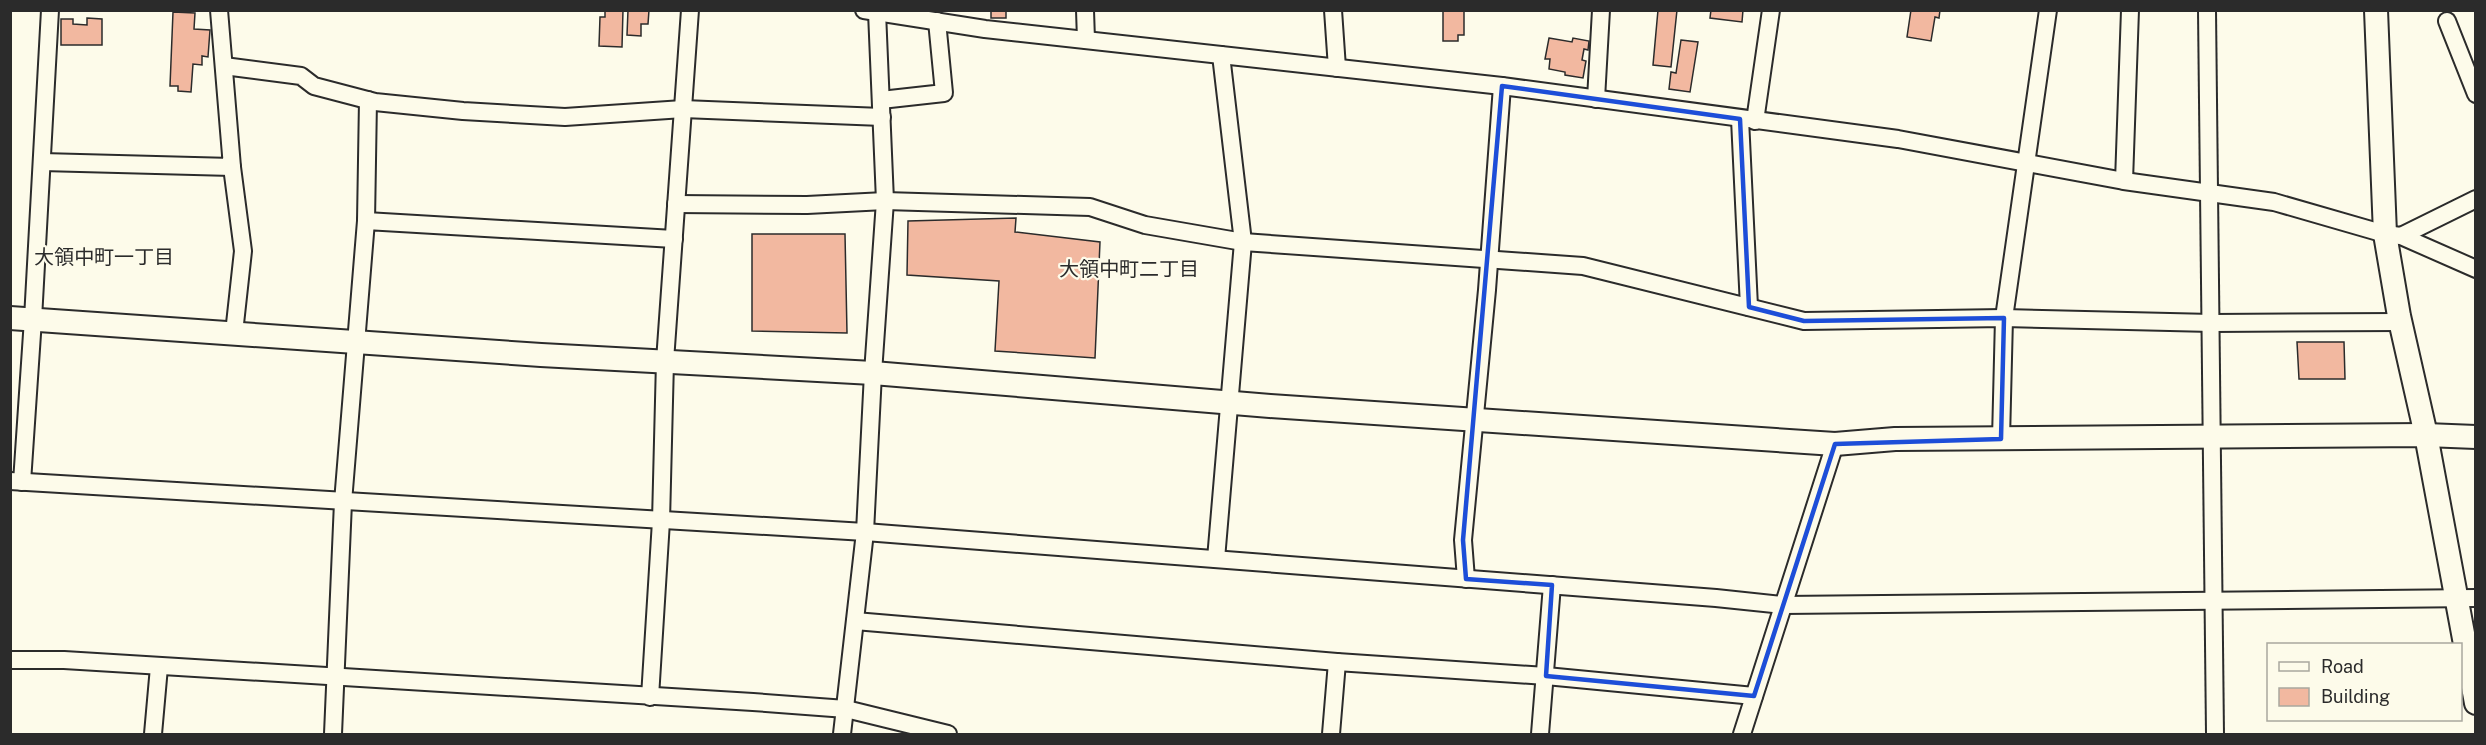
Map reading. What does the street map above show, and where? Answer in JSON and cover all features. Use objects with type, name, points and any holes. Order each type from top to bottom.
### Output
[{"type":"street","points":[[50,10],[33,319],[16,482],[865,532],[1784,605],[2466,598]]},
{"type":"street","points":[[219,10],[232,167],[243,251],[234,333]]},
{"type":"street","points":[[650,697],[661,521],[665,361],[690,10]]},
{"type":"street","points":[[1085,10],[1086,40]]},
{"type":"street","points":[[1333,10],[1337,68]]},
{"type":"street","points":[[1596,99],[1601,10]]},
{"type":"street","points":[[1749,307],[1748,120],[1771,10]]},
{"type":"street","points":[[2001,439],[2004,318],[2048,10]]},
{"type":"street","points":[[2124,181],[2130,10]]},
{"type":"street","points":[[2207,10],[2215,735]]},
{"type":"street","points":[[2376,10],[2400,322],[2466,598],[2475,703]]},
{"type":"street","points":[[842,735],[865,532],[885,201],[881,100],[870,11],[1086,40],[1502,86],[1898,139],[2124,181],[2274,202],[2393,235],[2475,269]]},
{"type":"street","points":[[881,100],[944,93],[937,21]]},
{"type":"street","points":[[2447,21],[2475,94]]},
{"type":"street","points":[[1216,559],[1244,242],[1221,55]]},
{"type":"street","points":[[224,66],[302,76],[314,86],[368,100],[463,111],[566,117],[683,109],[882,117]]},
{"type":"street","points":[[1466,579],[1463,540],[1489,260],[1502,86]]},
{"type":"street","points":[[333,735],[343,502],[366,221],[368,100]]},
{"type":"street","points":[[42,162],[232,167]]},
{"type":"street","points":[[2393,235],[2475,199]]},
{"type":"street","points":[[676,204],[807,205],[885,201],[1090,207],[1145,225],[1244,242],[1583,266],[1804,321],[2004,318],[2212,323],[2400,322]]},
{"type":"street","points":[[366,221],[674,239]]},
{"type":"street","points":[[10,318],[873,373],[1474,420],[1835,444],[1895,440],[2426,435],[2475,437]]},
{"type":"street","points":[[1742,735],[1835,444]]},
{"type":"street","points":[[1540,735],[1552,585]]},
{"type":"street","points":[[855,621],[1337,663],[1546,676],[1754,696]]},
{"type":"street","points":[[10,660],[64,660],[846,709],[948,735]]},
{"type":"street","points":[[1331,735],[1337,663]]},
{"type":"street","points":[[153,735],[159,667]]},
{"type":"highlighted area","points":[[1502,86],[1740,119],[1749,307],[1804,321],[2004,318],[2001,439],[1835,444],[1754,696],[1546,676],[1552,585],[1466,579],[1463,540]]},
{"type":"building","points":[[605,10],[623,10],[622,47],[599,46],[600,17],[605,17]]},
{"type":"building","points":[[628,10],[649,10],[648,24],[641,24],[641,36],[627,35]]},
{"type":"building","points":[[991,10],[1017,10],[1006,11],[1006,18],[991,18]]},
{"type":"building","points":[[1443,10],[1464,10],[1464,35],[1458,35],[1458,41],[1443,41]]},
{"type":"building","points":[[1658,10],[1677,10],[1671,67],[1653,65]]},
{"type":"building","points":[[1711,10],[1743,10],[1742,22],[1710,18]]},
{"type":"building","points":[[1911,10],[1940,10],[1939,18],[1935,17],[1931,41],[1907,37]]},
{"type":"building","points":[[173,12],[195,13],[194,29],[210,30],[208,57],[202,56],[202,65],[193,64],[191,92],[178,91],[178,86],[170,86]]},
{"type":"building","points":[[87,18],[102,19],[102,45],[61,45],[61,19],[73,19],[73,24],[87,25]]},
{"type":"building","points":[[1549,38],[1572,42],[1573,38],[1589,41],[1588,50],[1584,49],[1582,60],[1586,61],[1583,78],[1549,69],[1550,59],[1545,59]]},
{"type":"building","points":[[1681,40],[1698,42],[1690,92],[1669,89],[1671,72],[1676,73]]},
{"type":"building","points":[[1016,218],[1015,232],[1100,242],[1095,358],[995,351],[999,281],[907,275],[908,221]]},
{"type":"building","points":[[752,234],[845,234],[847,333],[752,331]]},
{"type":"building","points":[[2297,342],[2344,342],[2345,379],[2299,379]]},
{"type":"district","name":"大領中町一丁目","points":[[104,257]]},
{"type":"district","name":"大領中町二丁目","points":[[1129,269]]}]
